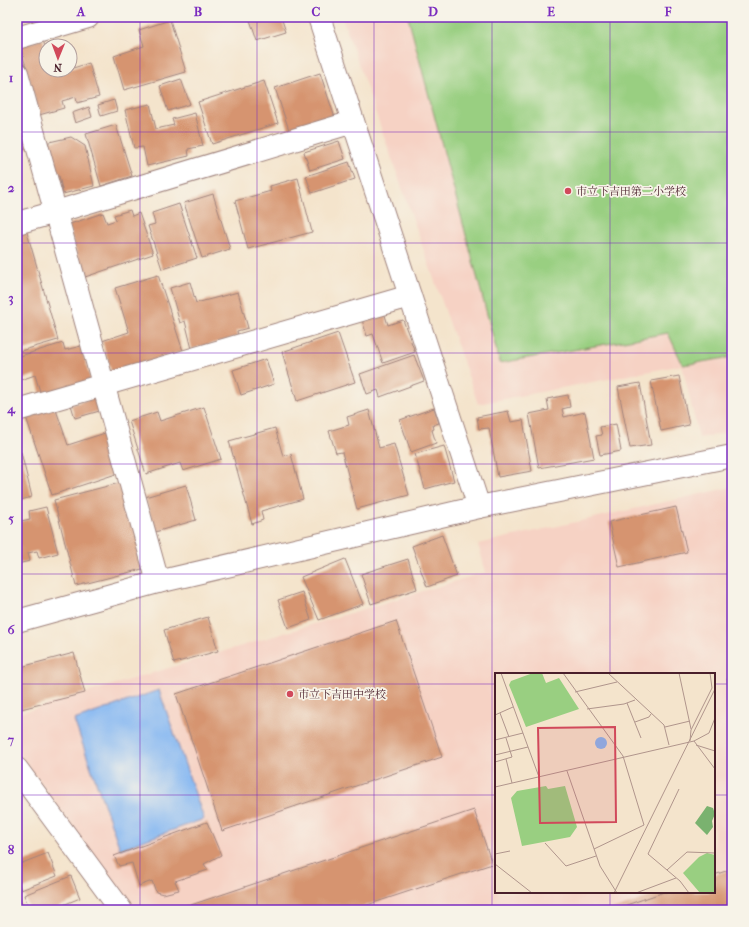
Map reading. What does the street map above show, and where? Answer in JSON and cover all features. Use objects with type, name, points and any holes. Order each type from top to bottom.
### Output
[{"type":"street","points":[[17,38],[88,17]]},
{"type":"street","points":[[319,17],[479,507]]},
{"type":"street","points":[[17,73],[158,582]]},
{"type":"street","points":[[17,223],[353,122]]},
{"type":"street","points":[[17,410],[410,296]]},
{"type":"street","points":[[17,621],[158,582],[479,507],[732,456]]},
{"type":"street","points":[[17,769],[121,910]]},
{"type":"shaded area","name":"市立下吉田第二小学校","points":[[342,17],[732,17],[732,432],[699,438],[682,365],[478,404]]},
{"type":"shaded area","name":"市立下吉田中学校","points":[[732,487],[732,910],[135,910],[17,750],[17,714],[486,572],[478,544]]},
{"type":"green space","name":"市立下吉田第二小学校","points":[[408,17],[732,17],[732,357],[683,365],[668,333],[500,363]]},
{"type":"water","points":[[159,690],[204,819],[120,849],[74,720]]},
{"type":"building","points":[[17,17],[33,17],[33,18],[17,21]]},
{"type":"building","points":[[249,17],[281,17],[286,32],[257,41]]},
{"type":"building","points":[[170,20],[186,72],[124,90],[114,56],[144,46],[139,30]]},
{"type":"building","points":[[38,40],[38,78],[78,78],[78,66],[89,63],[99,97],[77,103],[76,97],[62,101],[64,108],[39,115],[20,45]]},
{"type":"building","points":[[320,73],[335,118],[290,133],[275,88]]},
{"type":"building","points":[[181,79],[190,104],[168,111],[160,86]]},
{"type":"building","points":[[264,81],[278,123],[212,144],[198,102]]},
{"type":"building","points":[[114,100],[117,111],[101,116],[98,105]]},
{"type":"building","points":[[150,104],[156,129],[174,125],[172,119],[195,113],[203,146],[188,149],[189,156],[147,166],[143,147],[134,148],[125,110]]},
{"type":"building","points":[[89,107],[92,117],[75,123],[72,113]]},
{"type":"building","points":[[24,125],[31,147],[17,152],[17,127]]},
{"type":"building","points":[[116,125],[132,176],[101,186],[86,134]]},
{"type":"building","points":[[71,137],[85,146],[94,186],[63,194],[59,176],[54,178],[45,143]]},
{"type":"building","points":[[339,141],[345,159],[310,170],[304,152]]},
{"type":"building","points":[[349,162],[355,179],[312,193],[306,176]]},
{"type":"building","points":[[298,178],[312,232],[248,249],[235,201],[271,191],[270,186]]},
{"type":"building","points":[[213,194],[230,249],[202,258],[184,203]]},
{"type":"building","points":[[179,204],[197,258],[162,269],[148,226],[155,224],[152,213]]},
{"type":"building","points":[[130,210],[132,216],[139,213],[153,254],[85,277],[67,225],[103,213],[107,223],[116,220],[114,215]]},
{"type":"building","points":[[26,229],[58,340],[17,352],[17,232]]},
{"type":"building","points":[[158,275],[183,351],[112,374],[102,341],[129,332],[115,288]]},
{"type":"building","points":[[190,282],[196,303],[238,292],[248,328],[237,331],[238,337],[192,349],[185,321],[180,323],[170,288]]},
{"type":"building","points":[[384,312],[388,325],[403,320],[415,352],[383,363],[373,334],[367,336],[362,320]]},
{"type":"building","points":[[338,333],[355,382],[297,401],[282,352]]},
{"type":"building","points":[[63,343],[65,350],[81,346],[91,381],[41,395],[35,375],[18,381],[17,357]]},
{"type":"building","points":[[414,355],[424,381],[380,397],[378,390],[367,394],[360,374]]},
{"type":"building","points":[[266,359],[274,384],[241,395],[233,370]]},
{"type":"building","points":[[679,376],[689,425],[661,431],[651,381]]},
{"type":"building","points":[[640,383],[651,445],[630,448],[618,387]]},
{"type":"building","points":[[568,395],[570,407],[562,409],[564,417],[585,412],[594,458],[539,468],[529,414],[549,410],[547,399]]},
{"type":"building","points":[[98,396],[103,410],[75,418],[71,405]]},
{"type":"building","points":[[55,407],[68,445],[105,433],[119,473],[52,495],[26,417]]},
{"type":"building","points":[[204,407],[221,459],[183,471],[180,463],[146,474],[129,421],[157,412],[160,421]]},
{"type":"building","points":[[434,408],[439,423],[433,425],[434,429],[432,430],[436,443],[411,452],[400,420]]},
{"type":"building","points":[[369,410],[379,448],[394,444],[409,495],[357,509],[342,452],[336,453],[329,431],[349,425],[347,417]]},
{"type":"building","points":[[508,411],[511,422],[523,420],[532,471],[498,477],[489,428],[479,429],[477,417]]},
{"type":"building","points":[[616,424],[621,451],[600,455],[596,436],[602,435],[600,427]]},
{"type":"building","points":[[275,428],[283,456],[291,454],[303,499],[261,511],[263,520],[252,524],[229,441]]},
{"type":"building","points":[[444,446],[454,481],[425,489],[415,454]]},
{"type":"building","points":[[21,452],[32,497],[17,501],[17,453]]},
{"type":"building","points":[[123,482],[146,568],[76,586],[54,500]]},
{"type":"building","points":[[186,485],[196,520],[155,532],[145,497]]},
{"type":"building","points":[[46,507],[58,553],[39,558],[37,551],[28,553],[30,561],[17,564],[17,522],[30,519],[29,511]]},
{"type":"building","points":[[676,507],[687,552],[619,567],[609,522]]},
{"type":"building","points":[[442,535],[457,576],[427,587],[412,546]]},
{"type":"building","points":[[345,559],[363,604],[319,620],[301,577]]},
{"type":"building","points":[[408,559],[417,589],[371,604],[361,574]]},
{"type":"building","points":[[302,592],[311,620],[288,628],[278,600]]},
{"type":"building","points":[[208,617],[218,651],[174,663],[164,630]]},
{"type":"building","points":[[396,621],[442,757],[222,831],[176,694]]},
{"type":"building","points":[[74,653],[85,693],[17,710],[17,668]]},
{"type":"building","points":[[732,677],[732,694],[727,679]]},
{"type":"building","points":[[474,810],[492,864],[352,910],[186,910],[185,907]]},
{"type":"building","points":[[207,822],[221,855],[204,864],[208,870],[175,881],[179,890],[163,894],[156,892],[152,881],[139,886],[132,863],[119,866],[114,856]]},
{"type":"building","points":[[48,853],[57,876],[21,890],[17,880],[17,865]]},
{"type":"building","points":[[732,869],[732,910],[612,910],[661,893],[715,893],[715,875]]},
{"type":"building","points":[[71,876],[80,898],[51,910],[30,910],[24,895]]},
{"type":"building","points":[[17,893],[24,910],[17,910]]},
{"type":"place","name":"市立下吉田第二小学校","points":[[568,191]]},
{"type":"place","name":"市立下吉田中学校","points":[[290,694]]}]
